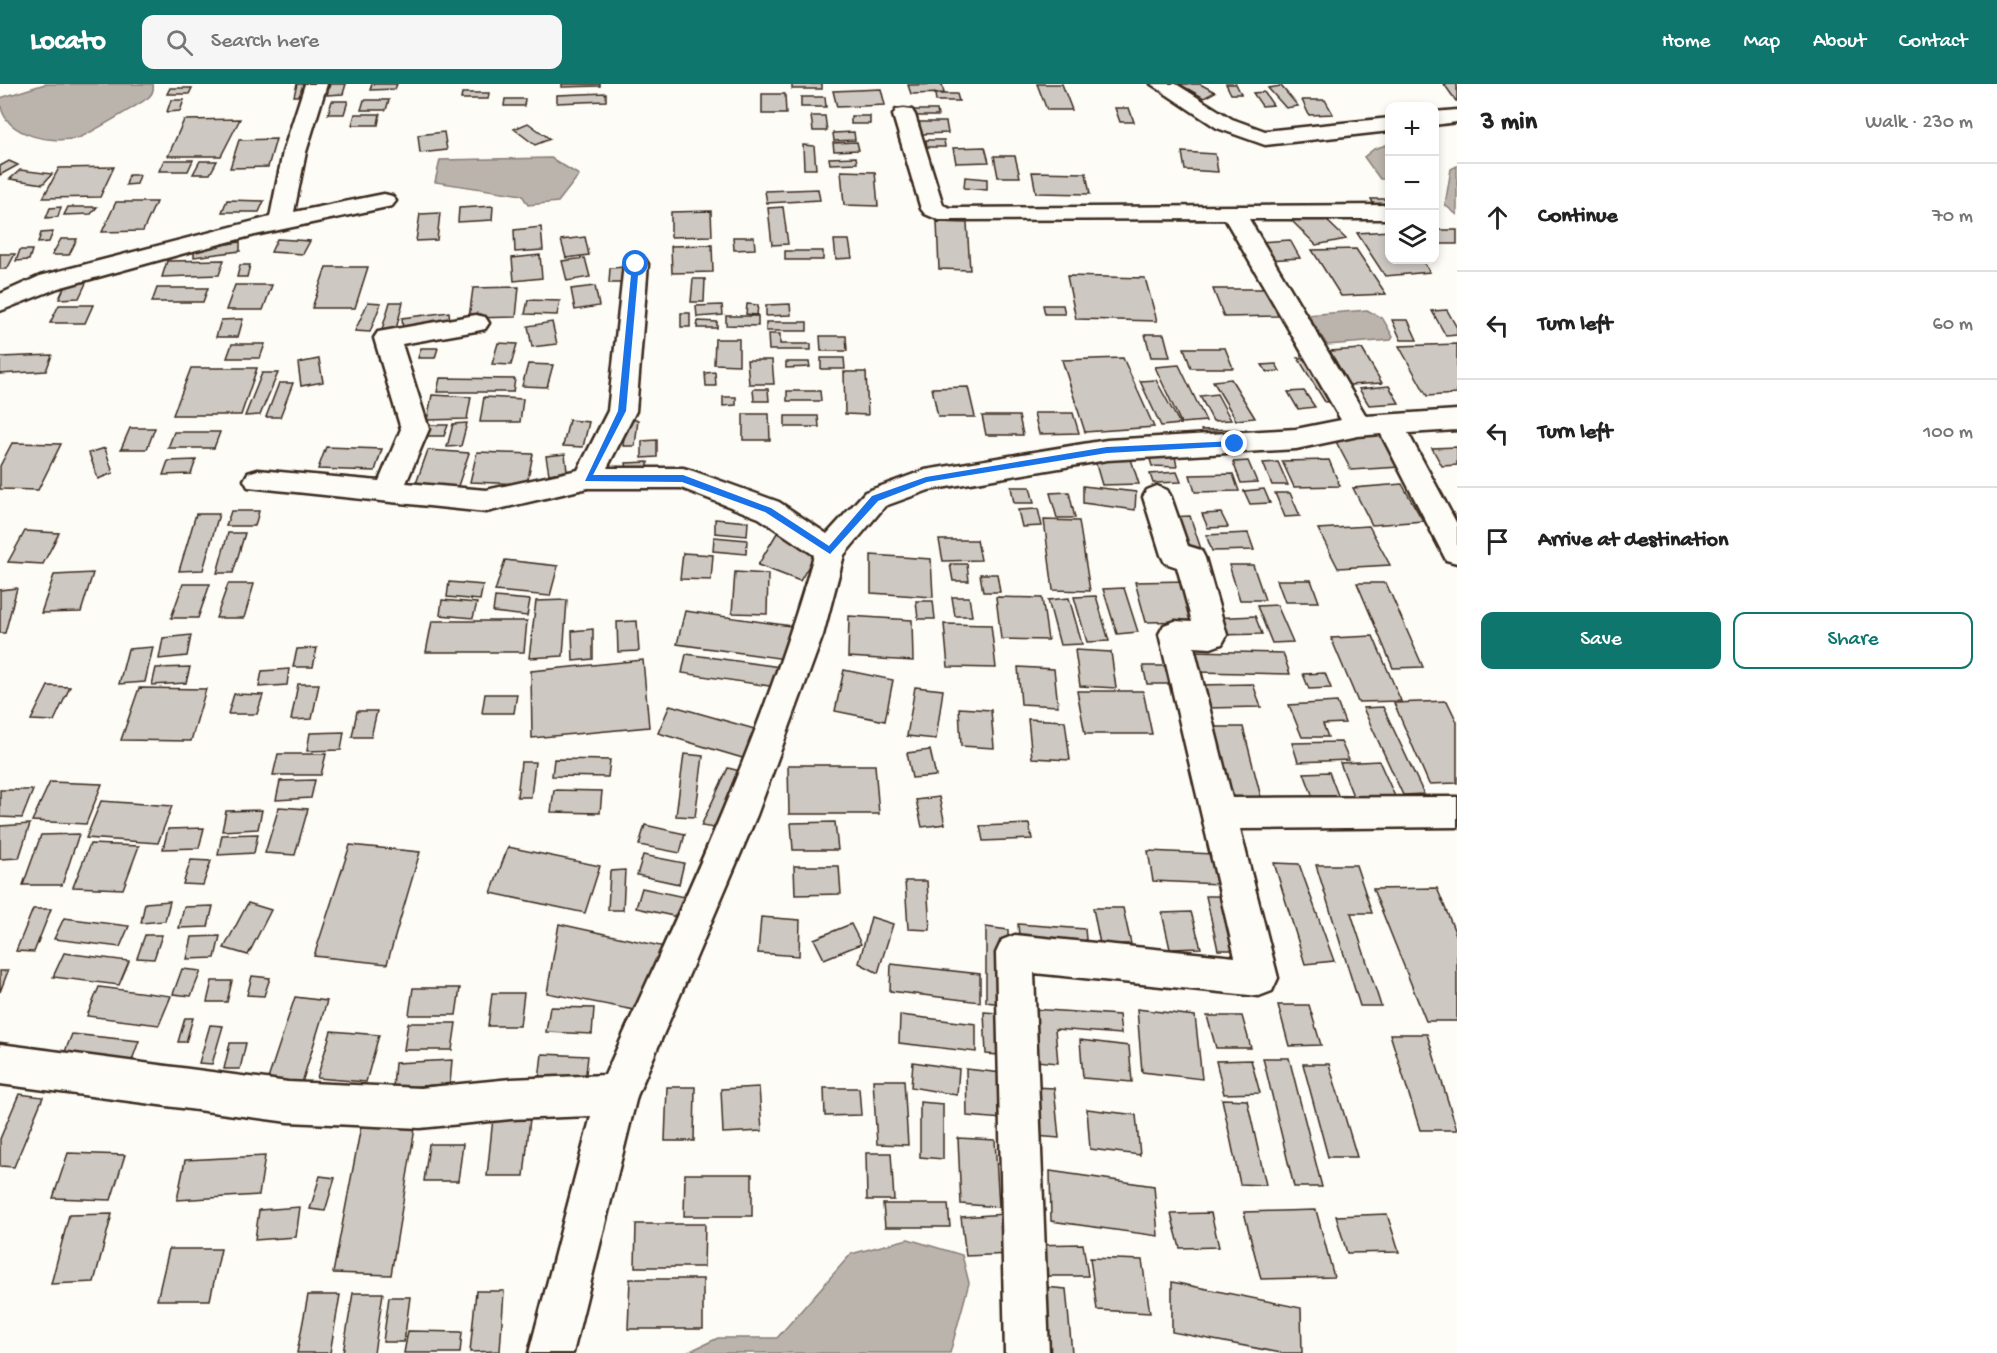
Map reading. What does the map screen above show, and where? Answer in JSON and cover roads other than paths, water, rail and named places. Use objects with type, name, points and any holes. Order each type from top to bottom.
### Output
[{"type":"street","points":[[281,222],[284,197],[300,132],[316,84]]},
{"type":"street","points":[[1162,84],[1236,131],[1251,136],[1265,138],[1385,124]]},
{"type":"street","points":[[904,114],[933,209],[947,215],[1385,212]]},
{"type":"street","points":[[1439,118],[1457,116]]},
{"type":"street","points":[[0,303],[49,282],[281,222],[384,201]]},
{"type":"street","points":[[1233,212],[1358,426]]},
{"type":"street","points":[[588,478],[622,411],[636,264]]},
{"type":"street","points":[[388,492],[415,429],[387,338],[476,323]]},
{"type":"street","points":[[551,1353],[617,1095],[740,814],[807,635],[830,551],[875,498],[926,480],[1107,450],[1296,438],[1358,426],[1457,420]]},
{"type":"street","points":[[1390,424],[1457,552]]},
{"type":"street","points":[[258,480],[486,501],[588,478],[683,478],[768,510],[830,551]]},
{"type":"street","points":[[1027,1353],[1014,953],[1258,978],[1175,634],[1211,635],[1190,558],[1176,555],[1157,497]]},
{"type":"street","points":[[1219,814],[1457,812]]},
{"type":"street","points":[[0,1064],[288,1102],[420,1108],[511,1099],[617,1095]]}]
